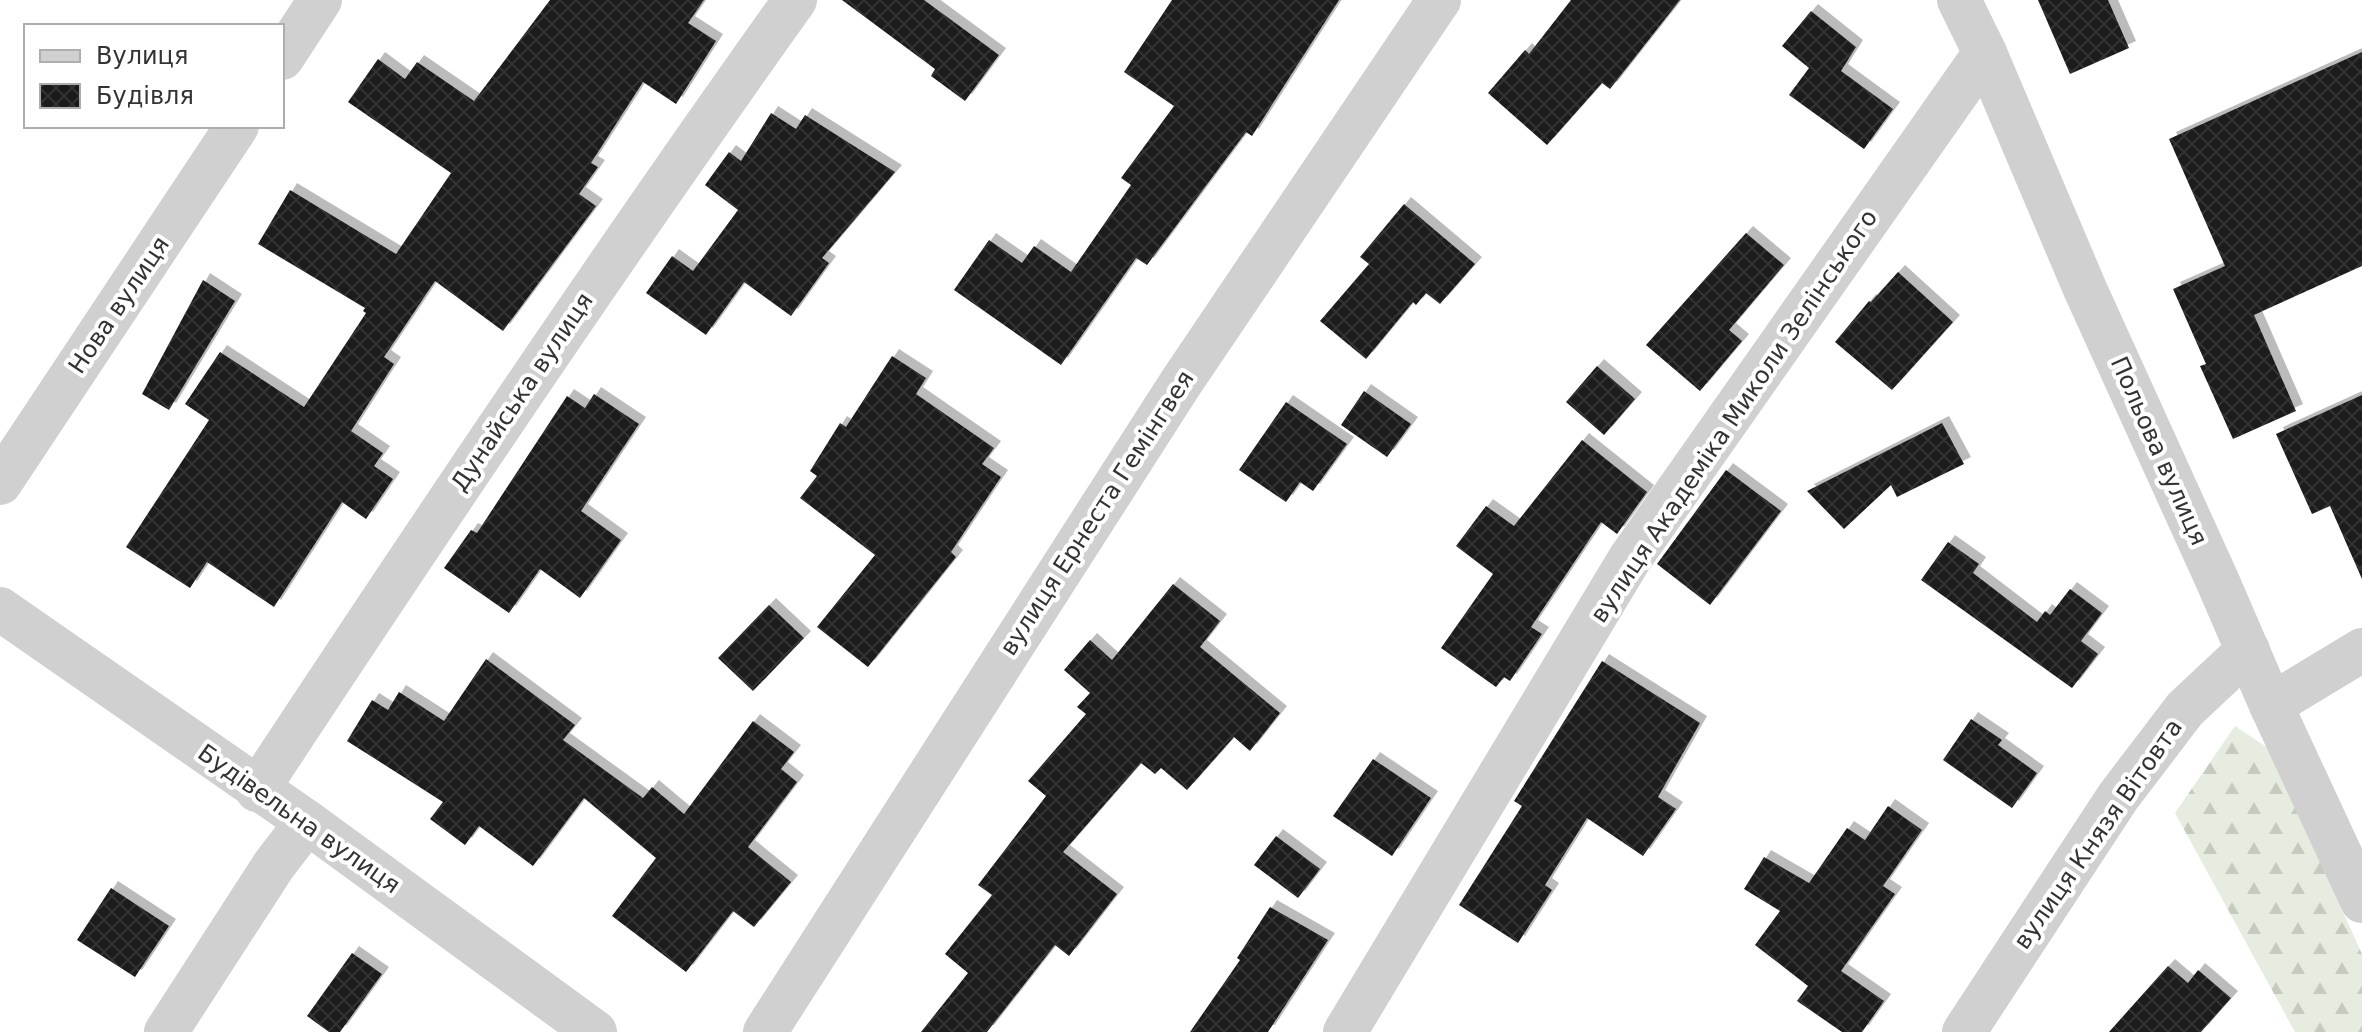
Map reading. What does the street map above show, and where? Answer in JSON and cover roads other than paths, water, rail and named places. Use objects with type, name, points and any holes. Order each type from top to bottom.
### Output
[{"type":"street","points":[[284,55],[320,0]]},
{"type":"street","name":"Дунайська вулиця","points":[[257,790],[462,481],[677,166],[795,0]]},
{"type":"street","name":"вулиця Ернеста Гемінгвея","points":[[765,1032],[1180,384],[1439,0]]},
{"type":"street","name":"Польова вулиця","points":[[1959,0],[2271,705],[2362,901]]},
{"type":"street","name":"вулиця Академіка Миколи Зелінського","points":[[1345,1032],[1629,560],[1985,53]]},
{"type":"street","name":"Нова вулиця","points":[[0,483],[236,128]]},
{"type":"street","name":"Будівельна вулиця","points":[[0,609],[307,822],[595,1032]]},
{"type":"street","name":"вулиця Князя Вітовта","points":[[1964,1032],[2118,797],[2185,709],[2248,650]]},
{"type":"street","points":[[2271,705],[2362,650]]},
{"type":"street","points":[[166,1032],[274,865],[307,822]]}]
